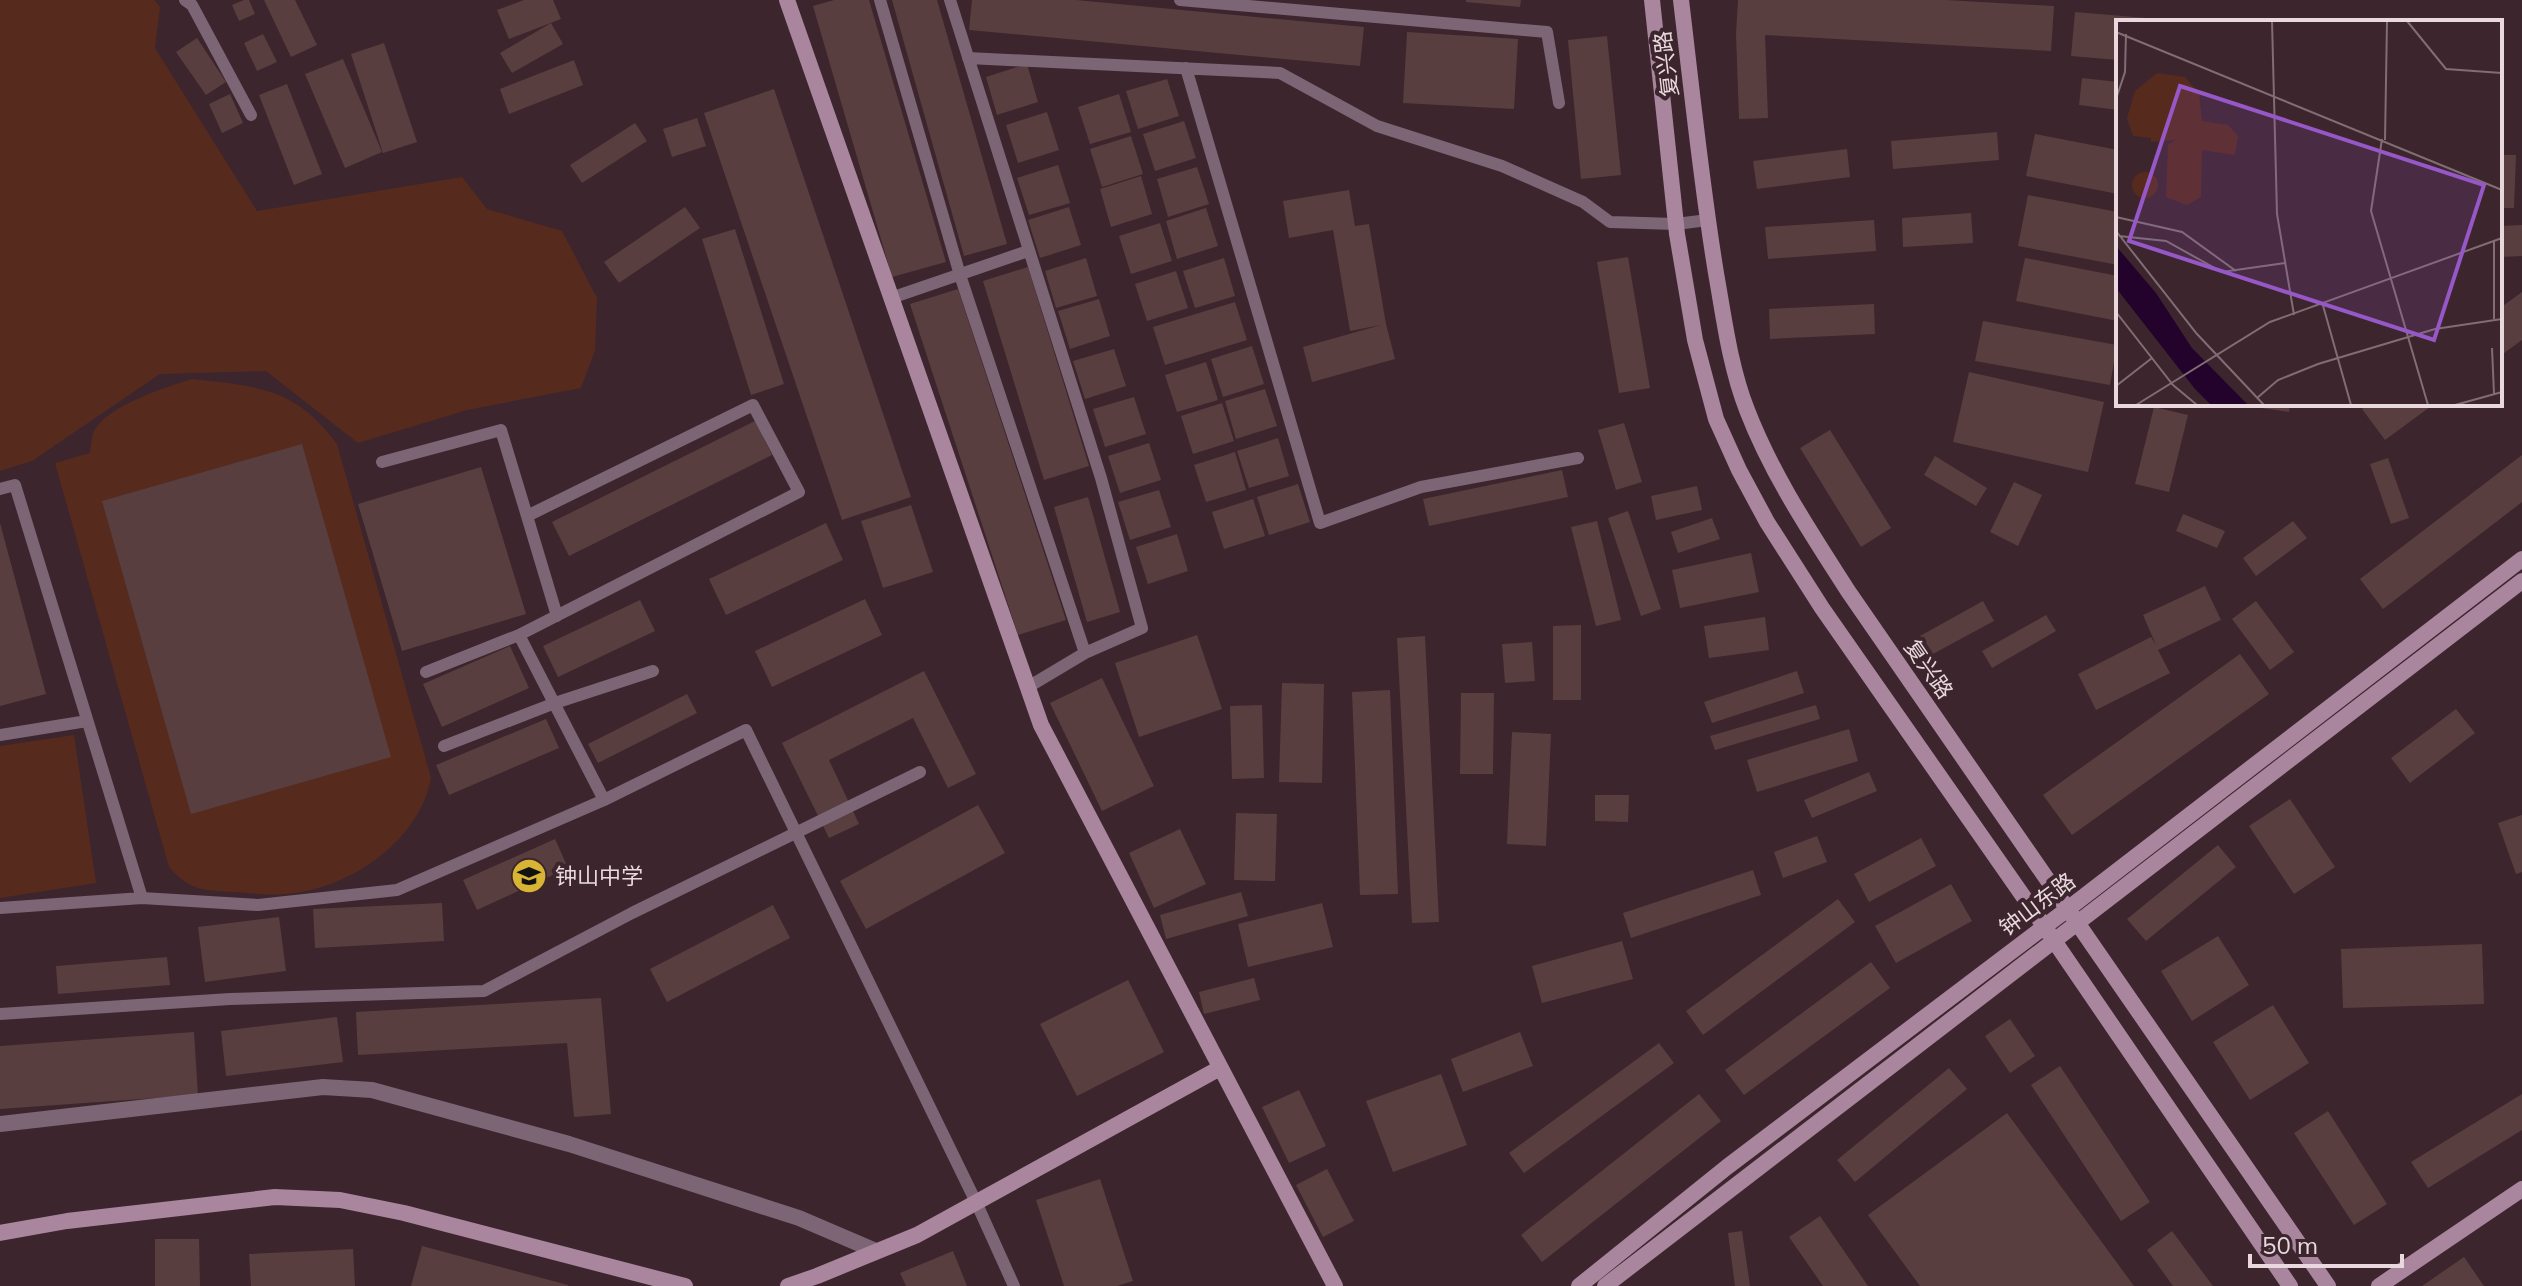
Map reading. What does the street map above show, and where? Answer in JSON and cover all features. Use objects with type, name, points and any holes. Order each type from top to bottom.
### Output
[{"type":"main road","points":[[787,0],[1041,725],[1335,1286]]},
{"type":"main road","name":"复兴路","points":[[1652,0],[1676,224],[1695,340],[1716,419],[1739,470],[1767,522],[1822,608],[2290,1286]]},
{"type":"main road","name":"复兴路","points":[[1681,0],[1708,220],[1726,334],[1746,408],[1781,481],[1848,591],[2328,1286]]},
{"type":"main road","name":"钟山东路","points":[[1592,1284],[1727,1167],[2522,559]]},
{"type":"main road","name":"钟山东路","points":[[1592,1284],[2079,923],[2522,581]]},
{"type":"main road","points":[[788,1286],[917,1235],[1220,1068]]},
{"type":"main road","points":[[2379,1286],[2522,1189]]},
{"type":"main road","points":[[0,1233],[67,1221],[275,1197],[340,1200],[404,1213],[685,1286]]},
{"type":"street","points":[[0,1124],[323,1087],[372,1090],[569,1144],[799,1218],[876,1251]]},
{"type":"lane","points":[[185,0],[192,5],[251,115]]},
{"type":"lane","points":[[880,0],[960,275],[1085,653]]},
{"type":"lane","points":[[950,0],[1101,478],[1142,628],[1085,653],[1028,687]]},
{"type":"lane","points":[[1180,0],[1547,32],[1559,103]]},
{"type":"lane","points":[[968,58],[1280,73],[1377,126],[1502,166],[1583,202],[1610,222],[1676,224],[1708,220]]},
{"type":"lane","points":[[1186,68],[1320,523],[1421,487],[1578,458]]},
{"type":"lane","points":[[891,298],[1028,251]]},
{"type":"lane","points":[[426,672],[519,635],[799,492],[753,405],[527,516]]},
{"type":"lane","points":[[382,462],[501,430],[557,616]]},
{"type":"lane","points":[[0,489],[15,485],[142,898]]},
{"type":"lane","points":[[519,635],[604,800]]},
{"type":"lane","points":[[444,746],[555,703],[653,671]]},
{"type":"lane","points":[[0,735],[87,721]]},
{"type":"lane","points":[[0,908],[142,898],[258,905],[397,890],[604,800],[746,730],[1014,1286]]},
{"type":"lane","points":[[0,1014],[230,999],[484,991],[632,913],[920,772]]},
{"type":"shaded area","points":[[0,0],[154,0],[160,7],[155,48],[257,211],[462,177],[487,209],[562,231],[597,298],[595,350],[581,388],[467,410],[358,443],[266,371],[160,374],[32,461],[0,471]]},
{"type":"shaded area","points":[[192,379],[236,384],[274,393],[306,411],[337,444],[431,778],[424,801],[412,823],[396,842],[356,872],[309,890],[272,895],[206,890],[184,881],[169,867],[55,463],[90,453],[93,434],[99,424],[122,407]]},
{"type":"shaded area","points":[[74,735],[96,883],[0,898],[0,746]]},
{"type":"building","points":[[249,0],[255,14],[239,21],[232,5]]},
{"type":"building","points":[[264,0],[295,0],[317,45],[291,57]]},
{"type":"building","points":[[524,0],[553,0],[561,19],[509,39],[497,10]]},
{"type":"building","points":[[834,0],[869,0],[946,262],[892,277],[813,6]]},
{"type":"building","points":[[892,0],[937,0],[1007,244],[964,256]]},
{"type":"building","points":[[972,0],[1076,0],[1364,27],[1360,66],[969,30]]},
{"type":"building","points":[[1466,0],[1521,0],[1520,7]]},
{"type":"building","points":[[1738,0],[1946,0],[2054,6],[2051,51],[1765,35],[1768,118],[1739,119]]},
{"type":"building","points":[[2075,12],[2171,20],[2116,20],[2116,60],[2071,56]]},
{"type":"building","points":[[551,23],[563,44],[512,73],[500,53]]},
{"type":"building","points":[[1407,32],[1518,39],[1514,109],[1403,103]]},
{"type":"building","points":[[263,34],[277,62],[257,71],[244,43]]},
{"type":"building","points":[[1607,36],[1621,175],[1581,179],[1568,40]]},
{"type":"building","points":[[197,38],[226,82],[206,95],[176,52]]},
{"type":"building","points":[[384,43],[417,142],[383,153],[351,54]]},
{"type":"building","points":[[343,59],[382,152],[345,168],[305,74]]},
{"type":"building","points":[[574,60],[583,85],[509,114],[500,89]]},
{"type":"building","points":[[1027,64],[1038,102],[997,115],[986,77]]},
{"type":"building","points":[[2082,78],[2116,82],[2116,110],[2079,105]]},
{"type":"building","points":[[1167,79],[1179,116],[1138,129],[1126,91]]},
{"type":"building","points":[[287,84],[322,174],[294,185],[259,95]]},
{"type":"building","points":[[774,89],[911,497],[842,520],[704,113]]},
{"type":"building","points":[[230,94],[243,123],[222,133],[209,104]]},
{"type":"building","points":[[1119,94],[1131,132],[1090,144],[1078,107]]},
{"type":"building","points":[[1047,112],[1059,150],[1018,163],[1006,125]]},
{"type":"building","points":[[697,118],[706,146],[672,157],[663,129]]},
{"type":"building","points":[[1184,121],[1196,158],[1155,171],[1143,134]]},
{"type":"building","points":[[635,123],[647,141],[582,183],[570,165]]},
{"type":"building","points":[[1997,132],[1999,160],[1893,169],[1891,141]]},
{"type":"building","points":[[2035,134],[2116,150],[2116,194],[2026,176]]},
{"type":"building","points":[[1131,136],[1143,174],[1102,187],[1090,149]]},
{"type":"building","points":[[1847,149],[1850,177],[1757,189],[1753,161]]},
{"type":"building","points":[[2502,155],[2516,155],[2514,208],[2502,208]]},
{"type":"building","points":[[1058,165],[1070,203],[1029,215],[1017,178]]},
{"type":"building","points":[[1197,167],[1209,204],[1168,217],[1157,179]]},
{"type":"building","points":[[1141,176],[1152,214],[1111,227],[1100,189]]},
{"type":"building","points":[[1349,190],[1355,226],[1369,224],[1395,359],[1312,382],[1303,347],[1381,325],[1350,331],[1333,230],[1289,238],[1283,201]]},
{"type":"building","points":[[2028,195],[2116,212],[2116,265],[2018,246]]},
{"type":"building","points":[[685,207],[700,228],[619,283],[604,262]]},
{"type":"building","points":[[1069,207],[1081,245],[1040,258],[1028,220]]},
{"type":"building","points":[[1206,208],[1218,246],[1177,259],[1166,221]]},
{"type":"building","points":[[1971,213],[1973,243],[1903,247],[1902,218]]},
{"type":"building","points":[[1874,220],[1876,251],[1768,259],[1765,227]]},
{"type":"building","points":[[1160,223],[1172,261],[1131,274],[1119,236]]},
{"type":"building","points":[[2522,225],[2522,256],[2502,257],[2502,226]]},
{"type":"building","points":[[735,229],[784,384],[751,395],[702,239]]},
{"type":"building","points":[[1628,257],[1650,388],[1619,393],[1597,262]]},
{"type":"building","points":[[1086,258],[1097,296],[1056,308],[1045,271]]},
{"type":"building","points":[[1224,258],[1235,296],[1195,308],[1183,271]]},
{"type":"building","points":[[2025,258],[2116,276],[2116,321],[2016,301]]},
{"type":"building","points":[[1028,267],[1089,466],[1044,480],[983,281]]},
{"type":"building","points":[[1176,271],[1188,308],[1147,321],[1135,284]]},
{"type":"building","points":[[958,289],[1066,620],[1018,635],[910,304]]},
{"type":"building","points":[[2522,292],[2522,340],[2502,355],[2502,307]]},
{"type":"building","points":[[1099,299],[1110,336],[1070,349],[1058,311]]},
{"type":"building","points":[[1235,302],[1247,340],[1165,365],[1153,327]]},
{"type":"building","points":[[1874,304],[1875,334],[1770,339],[1769,309]]},
{"type":"building","points":[[1983,321],[2116,345],[2110,385],[1975,361]]},
{"type":"building","points":[[1252,346],[1264,384],[1223,397],[1211,359]]},
{"type":"building","points":[[1114,349],[1126,386],[1085,399],[1073,361]]},
{"type":"building","points":[[1206,362],[1218,400],[1177,412],[1165,375]]},
{"type":"building","points":[[1969,372],[2104,402],[2088,472],[1953,442]]},
{"type":"building","points":[[1265,389],[1277,426],[1236,439],[1225,401]]},
{"type":"building","points":[[1134,397],[1146,434],[1105,447],[1093,409]]},
{"type":"building","points":[[1222,403],[1234,441],[1193,454],[1181,416]]},
{"type":"building","points":[[2247,406],[2290,406],[2289,412]]},
{"type":"building","points":[[2366,406],[2431,406],[2385,440],[2362,409]]},
{"type":"building","points":[[2154,407],[2188,415],[2169,492],[2135,484]]},
{"type":"building","points":[[755,421],[772,455],[569,556],[552,522]]},
{"type":"building","points":[[1624,423],[1642,482],[1616,490],[1598,430]]},
{"type":"building","points":[[1830,430],[1891,528],[1861,547],[1800,448]]},
{"type":"building","points":[[1278,438],[1289,476],[1249,488],[1237,451]]},
{"type":"building","points":[[1149,443],[1161,480],[1120,493],[1108,456]]},
{"type":"building","points":[[302,444],[391,757],[191,814],[102,501]]},
{"type":"building","points":[[1235,452],[1246,490],[1206,502],[1194,465]]},
{"type":"building","points":[[2522,455],[2522,502],[2383,609],[2360,579]]},
{"type":"building","points":[[1935,456],[1987,488],[1976,506],[1924,475]]},
{"type":"building","points":[[2388,458],[2409,518],[2391,524],[2370,464]]},
{"type":"building","points":[[481,467],[526,614],[402,651],[358,504]]},
{"type":"building","points":[[1562,470],[1568,497],[1429,526],[1423,499]]},
{"type":"building","points":[[2014,482],[2042,495],[2018,546],[1990,532]]},
{"type":"building","points":[[1298,484],[1310,522],[1269,535],[1257,497]]},
{"type":"building","points":[[1697,486],[1702,510],[1656,520],[1651,496]]},
{"type":"building","points":[[1159,490],[1171,527],[1130,540],[1118,502]]},
{"type":"building","points":[[1088,497],[1120,612],[1087,622],[1054,507]]},
{"type":"building","points":[[1253,499],[1265,536],[1224,549],[1212,512]]},
{"type":"building","points":[[911,505],[933,572],[883,588],[861,521]]},
{"type":"building","points":[[1628,511],[1661,609],[1641,616],[1608,518]]},
{"type":"building","points":[[2183,514],[2225,531],[2217,548],[2176,531]]},
{"type":"building","points":[[1712,518],[1720,539],[1678,553],[1671,532]]},
{"type":"building","points":[[1597,521],[1621,620],[1596,626],[1571,527]]},
{"type":"building","points":[[2293,521],[2307,538],[2256,576],[2243,558]]},
{"type":"building","points":[[0,523],[46,694],[0,706]]},
{"type":"building","points":[[826,523],[843,560],[726,615],[709,579]]},
{"type":"building","points":[[1177,534],[1188,571],[1148,584],[1136,547]]},
{"type":"building","points":[[1751,553],[1759,592],[1680,608],[1672,570]]},
{"type":"building","points":[[2205,586],[2221,620],[2158,650],[2170,673],[2096,710],[2078,674],[2151,637],[2156,645],[2143,615]]},
{"type":"building","points":[[865,599],[882,635],[772,687],[755,651]]},
{"type":"building","points":[[640,600],[655,631],[558,677],[543,646]]},
{"type":"building","points":[[1983,601],[1994,621],[1931,655],[1920,636]]},
{"type":"building","points":[[2256,601],[2294,652],[2270,670],[2232,619]]},
{"type":"building","points":[[2046,615],[2056,631],[1992,668],[1982,651]]},
{"type":"building","points":[[1765,617],[1769,650],[1709,658],[1704,626]]},
{"type":"building","points":[[1581,625],[1581,700],[1553,700],[1553,626]]},
{"type":"building","points":[[1197,635],[1222,709],[1139,737],[1115,663]]},
{"type":"building","points":[[1425,636],[1439,922],[1412,923],[1397,638]]},
{"type":"building","points":[[1532,642],[1535,681],[1505,683],[1502,644]]},
{"type":"building","points":[[510,646],[529,688],[442,727],[423,684]]},
{"type":"building","points":[[2240,654],[2269,694],[2072,835],[2043,795]]},
{"type":"building","points":[[924,671],[976,774],[948,788],[913,718],[829,760],[859,824],[829,838],[782,743]]},
{"type":"building","points":[[1797,671],[1804,693],[1712,723],[1704,702]]},
{"type":"building","points":[[1102,678],[1154,786],[1102,811],[1050,703]]},
{"type":"building","points":[[1282,683],[1324,684],[1322,783],[1279,782]]},
{"type":"building","points":[[1390,690],[1398,894],[1360,895],[1352,692]]},
{"type":"building","points":[[1461,693],[1494,693],[1493,774],[1460,774]]},
{"type":"building","points":[[687,694],[697,713],[598,763],[588,744]]},
{"type":"building","points":[[1262,705],[1264,778],[1232,779],[1230,706]]},
{"type":"building","points":[[1816,705],[1820,719],[1715,750],[1710,736]]},
{"type":"building","points":[[2456,709],[2475,733],[2410,783],[2391,758]]},
{"type":"building","points":[[546,719],[559,748],[449,795],[436,765]]},
{"type":"building","points":[[1849,729],[1858,761],[1757,792],[1747,760]]},
{"type":"building","points":[[1512,732],[1551,734],[1546,846],[1507,844]]},
{"type":"building","points":[[1869,772],[1877,791],[1812,818],[1804,800]]},
{"type":"building","points":[[1595,795],[1629,795],[1628,822],[1595,821]]},
{"type":"building","points":[[2290,799],[2335,867],[2294,894],[2249,826]]},
{"type":"building","points":[[978,805],[1005,853],[866,929],[840,881]]},
{"type":"building","points":[[1236,813],[1277,814],[1275,881],[1234,880]]},
{"type":"building","points":[[2522,815],[2522,872],[2516,874],[2498,823]]},
{"type":"building","points":[[1180,829],[1206,884],[1154,908],[1129,853]]},
{"type":"building","points":[[1817,836],[1827,862],[1783,878],[1774,852]]},
{"type":"building","points":[[1921,838],[1936,866],[1869,902],[1854,874]]},
{"type":"building","points":[[555,839],[568,868],[477,910],[463,880]]},
{"type":"building","points":[[2218,845],[2236,867],[2146,941],[2127,919]]},
{"type":"building","points":[[1753,870],[1761,895],[1631,938],[1623,913]]},
{"type":"building","points":[[1951,884],[1972,921],[1896,963],[1875,926]]},
{"type":"building","points":[[1241,892],[1248,916],[1166,939],[1160,915]]},
{"type":"building","points":[[1838,899],[1855,922],[1703,1035],[1686,1011]]},
{"type":"building","points":[[442,903],[444,941],[315,948],[313,909]]},
{"type":"building","points":[[1322,903],[1333,947],[1248,967],[1238,924]]},
{"type":"building","points":[[773,905],[790,938],[667,1002],[650,969]]},
{"type":"building","points":[[279,917],[286,971],[205,982],[198,927]]},
{"type":"building","points":[[2218,936],[2249,985],[2192,1021],[2161,971]]},
{"type":"building","points":[[1622,941],[1633,979],[1542,1003],[1532,966]]},
{"type":"building","points":[[2482,944],[2484,1004],[2343,1008],[2341,949]]},
{"type":"building","points":[[167,957],[170,985],[58,994],[56,966]]},
{"type":"building","points":[[1871,962],[1890,988],[1744,1095],[1725,1070]]},
{"type":"building","points":[[1254,978],[1260,1000],[1204,1014],[1199,992]]},
{"type":"building","points":[[1128,980],[1164,1052],[1077,1096],[1040,1024]]},
{"type":"building","points":[[601,998],[611,1114],[574,1117],[567,1043],[358,1055],[356,1012]]},
{"type":"building","points":[[2273,1005],[2309,1063],[2250,1100],[2213,1042]]},
{"type":"building","points":[[337,1017],[343,1062],[226,1076],[221,1031]]},
{"type":"building","points":[[2010,1019],[2035,1056],[2010,1073],[1985,1036]]},
{"type":"building","points":[[194,1032],[198,1095],[0,1109],[0,1046]]},
{"type":"building","points":[[1520,1032],[1533,1066],[1463,1092],[1451,1059]]},
{"type":"building","points":[[1659,1043],[1674,1063],[1524,1173],[1509,1153]]},
{"type":"building","points":[[2060,1066],[2150,1202],[2121,1221],[2031,1085]]},
{"type":"building","points":[[1949,1068],[1967,1089],[1855,1182],[1837,1160]]},
{"type":"building","points":[[1441,1074],[1467,1145],[1393,1172],[1366,1101]]},
{"type":"building","points":[[1299,1090],[1326,1146],[1289,1163],[1262,1107]]},
{"type":"building","points":[[1699,1094],[1721,1121],[1542,1262],[1521,1235]]},
{"type":"building","points":[[2522,1094],[2522,1130],[2428,1188],[2411,1162]]},
{"type":"building","points":[[2328,1111],[2387,1204],[2354,1225],[2294,1133]]},
{"type":"building","points":[[2007,1113],[2134,1286],[1920,1286],[1868,1215]]},
{"type":"building","points":[[1327,1169],[1354,1221],[1323,1237],[1296,1185]]},
{"type":"building","points":[[1100,1179],[1133,1281],[1117,1286],[1064,1286],[1036,1200]]},
{"type":"building","points":[[1820,1216],[1868,1286],[1823,1286],[1789,1237]]},
{"type":"building","points":[[1742,1231],[1750,1286],[1735,1286],[1728,1233]]},
{"type":"building","points":[[2172,1231],[2213,1286],[2173,1286],[2147,1250]]},
{"type":"building","points":[[155,1239],[199,1239],[200,1286],[155,1286]]},
{"type":"building","points":[[422,1246],[568,1285],[568,1286],[411,1286]]},
{"type":"building","points":[[353,1249],[355,1286],[251,1286],[249,1254]]},
{"type":"building","points":[[953,1251],[967,1286],[906,1286],[900,1273]]},
{"type":"building","points":[[2464,1257],[2484,1286],[2422,1286]]},
{"type":"place","name":"钟山中学","points":[[529,876]]}]
